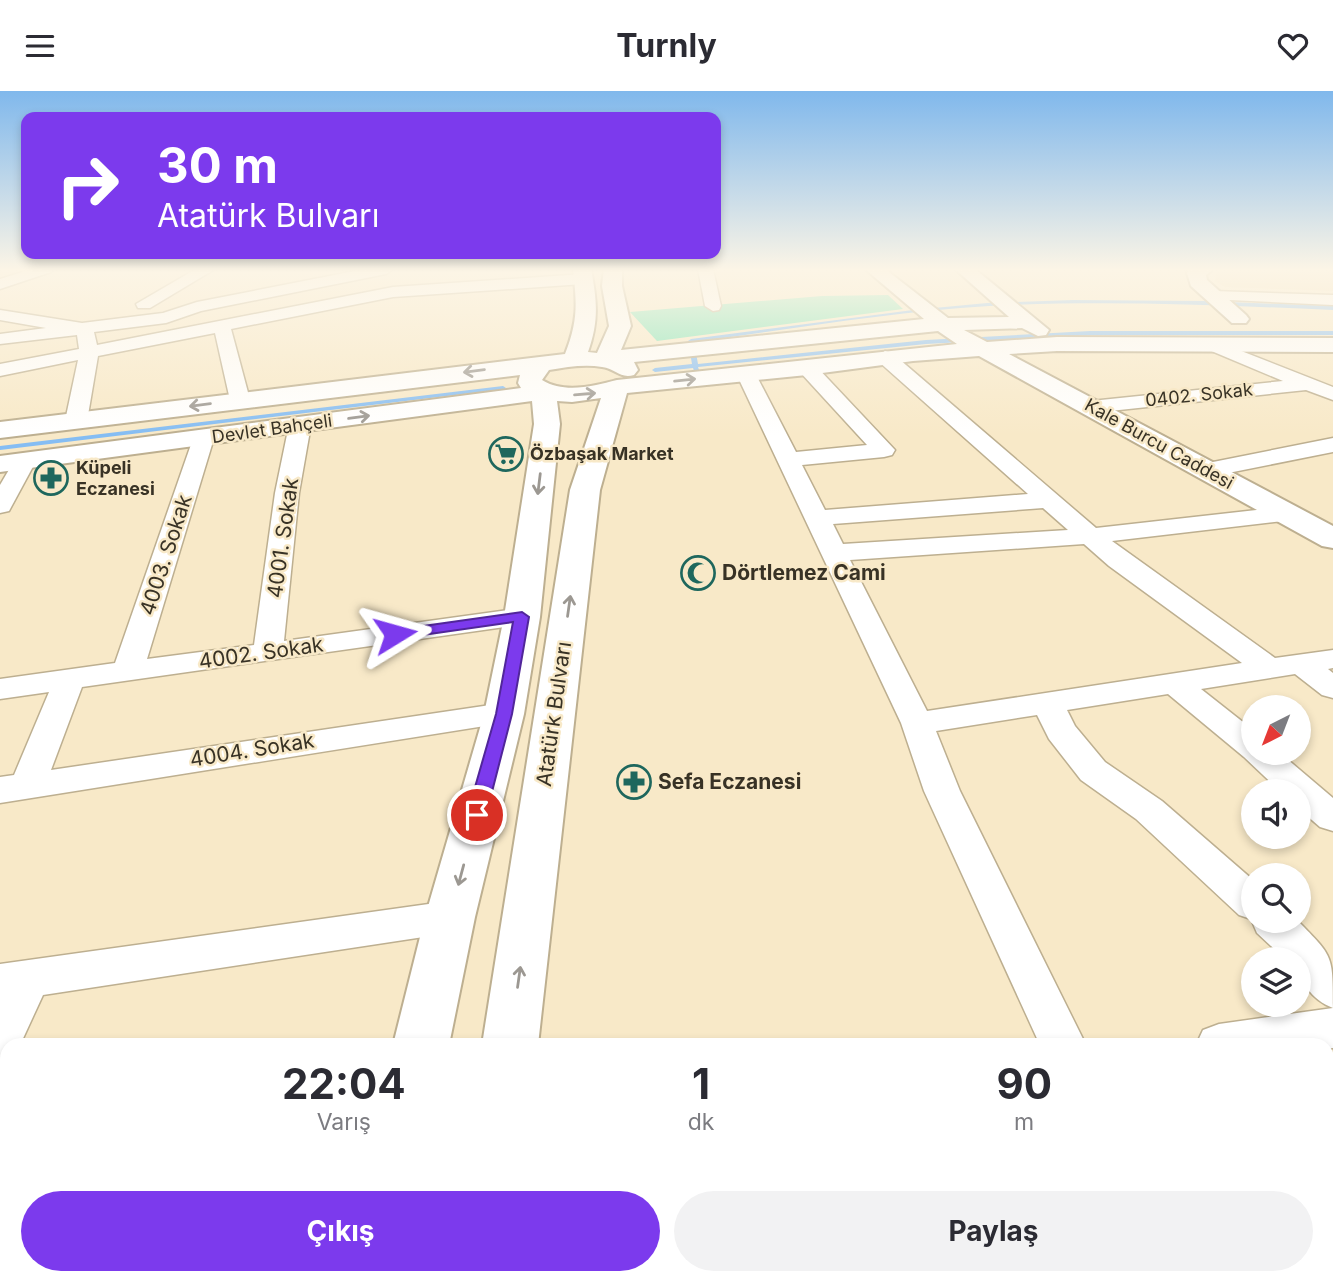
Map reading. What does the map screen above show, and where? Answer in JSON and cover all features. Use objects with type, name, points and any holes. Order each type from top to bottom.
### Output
[{"type":"street","points":[[58,325],[85,329]]},
{"type":"street","points":[[0,339],[117,325]]},
{"type":"street","points":[[0,370],[232,325]]},
{"type":"street","points":[[542,379],[574,359],[586,325]]},
{"type":"street","name":"Atatürk Bulvarı","points":[[511,1038],[584,490],[620,325]]},
{"type":"street","points":[[542,379],[567,395],[598,393],[611,373],[680,351],[899,325]]},
{"type":"street","name":"Kale Burcu Caddesi","points":[[944,325],[984,350],[1208,470],[1283,514],[1330,535]]},
{"type":"street","points":[[574,359],[611,373],[746,373],[885,357],[984,350],[1034,325]]},
{"type":"street","points":[[1041,325],[1208,343],[1333,345]]},
{"type":"street","points":[[222,327],[240,400]]},
{"type":"street","points":[[76,421],[89,353],[85,329]]},
{"type":"street","points":[[1208,343],[1333,394]]},
{"type":"street","points":[[885,357],[1118,561],[1271,670]]},
{"type":"street","points":[[790,459],[884,450],[807,368]]},
{"type":"street","points":[[746,373],[917,723],[942,791],[1060,1038]]},
{"type":"street","points":[[424,1038],[450,917],[504,714],[522,617],[547,424],[542,379]]},
{"type":"street","name":"Devlet Bahçeli","points":[[0,430],[240,400],[542,379]]},
{"type":"street","name":"Devlet Bahçeli","points":[[13,463],[300,425],[542,379]]},
{"type":"street","name":"0402. Sokak","points":[[1091,407],[1307,384]]},
{"type":"street","name":"4001. Sokak","points":[[268,652],[287,493],[300,425]]},
{"type":"street","name":"4003. Sokak","points":[[128,671],[203,438]]},
{"type":"street","points":[[1208,470],[1333,445]]},
{"type":"street","points":[[0,506],[13,463]]},
{"type":"street","points":[[818,518],[1048,500]]},
{"type":"street","points":[[832,553],[1090,536],[1283,514]]},
{"type":"street","name":"4002. Sokak","points":[[0,689],[522,617]]},
{"type":"street","points":[[917,723],[1048,705],[1333,659]]},
{"type":"street","points":[[1302,665],[1333,688]]},
{"type":"street","points":[[14,788],[70,680]]},
{"type":"street","points":[[1177,685],[1241,738]]},
{"type":"street","points":[[1048,705],[1061,731],[1093,771],[1149,810],[1241,893]]},
{"type":"street","name":"4004. Sokak","points":[[14,788],[504,714]]},
{"type":"street","points":[[1273,765],[1333,818]]},
{"type":"street","points":[[0,1038],[14,981],[450,917]]},
{"type":"street","points":[[1284,933],[1310,956],[1333,989]]},
{"type":"street","points":[[1266,1038],[1333,1028]]},
{"type":"green space","points":[[642,325],[783,325],[657,341]]},
{"type":"waterway","points":[[695,366],[691,341],[806,325]]},
{"type":"waterway","points":[[695,366],[926,342],[1090,333],[1333,333]]},
{"type":"waterway","points":[[655,370],[695,366]]},
{"type":"waterway","points":[[695,366],[696,370]]},
{"type":"waterway","points":[[0,448],[503,388]]},
{"type":"place","name":"Özbaşak Market","points":[[506,454]]},
{"type":"place","name":"Küpeli Eczanesi","points":[[51,478]]},
{"type":"place","name":"Dörtlemez Cami","points":[[698,573]]},
{"type":"place","name":"Sefa Eczanesi","points":[[634,782]]},
{"type":"route","points":[[395,634],[522,617],[504,714],[477,815]]}]
